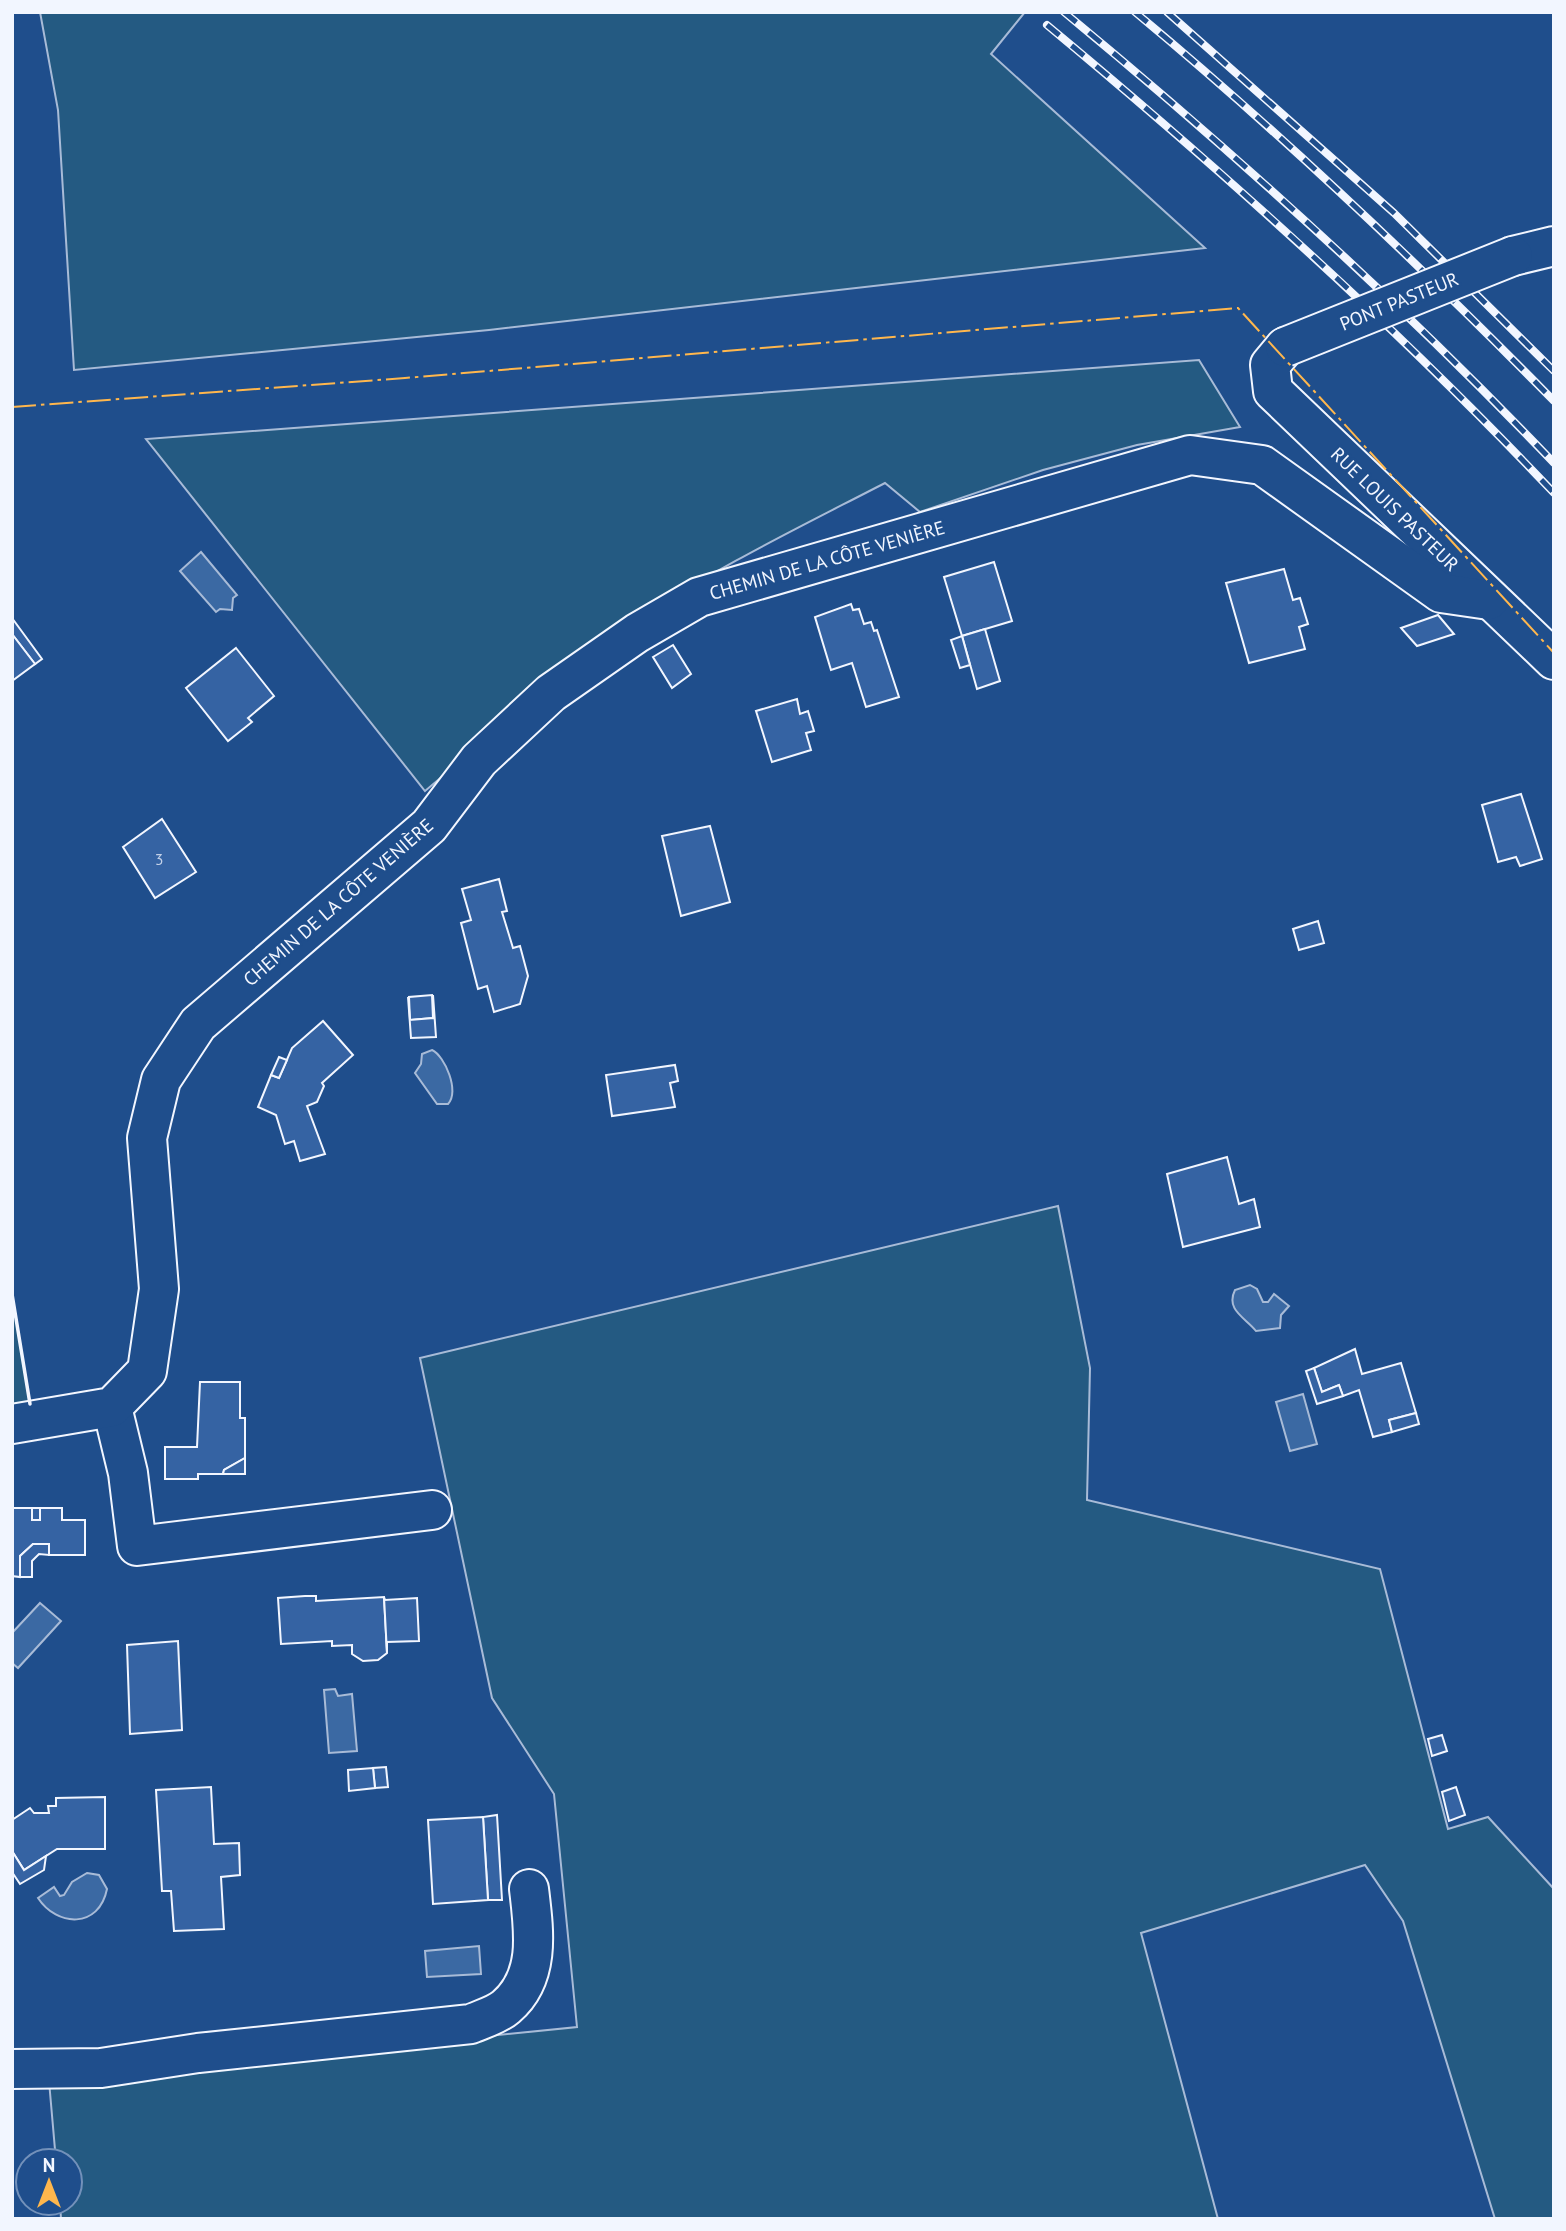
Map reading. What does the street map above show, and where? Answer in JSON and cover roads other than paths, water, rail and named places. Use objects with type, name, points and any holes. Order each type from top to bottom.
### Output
[{"type":"street","name":"PONT PASTEUR","points":[[1284,347],[1513,256],[1554,246]]},
{"type":"street","name":"RUE LOUIS PASTEUR","points":[[1284,347],[1269,365],[1273,391],[1554,660]]},
{"type":"street","name":"CHEMIN DE LA CÔTE VENIÈRE","points":[[112,1407],[147,1371],[159,1289],[148,1138],[161,1080],[198,1024],[429,826],[479,760],[551,693],[637,633],[699,597],[1190,455],[1262,466],[1441,593],[1489,600]]},
{"type":"street","points":[[12,1424],[112,1407],[128,1473],[137,1546],[432,1510]]},
{"type":"street","points":[[12,2069],[102,2068],[198,2053],[471,2024],[504,2009],[523,1987],[533,1956],[529,1889]]},
{"type":"railway","points":[[1064,12],[1316,230],[1437,345],[1554,463]]},
{"type":"railway","points":[[1135,12],[1244,105],[1349,201],[1554,401]]},
{"type":"railway","points":[[1167,12],[1394,213],[1554,371]]},
{"type":"railway","points":[[1047,25],[1307,251],[1433,370],[1554,493]]}]
